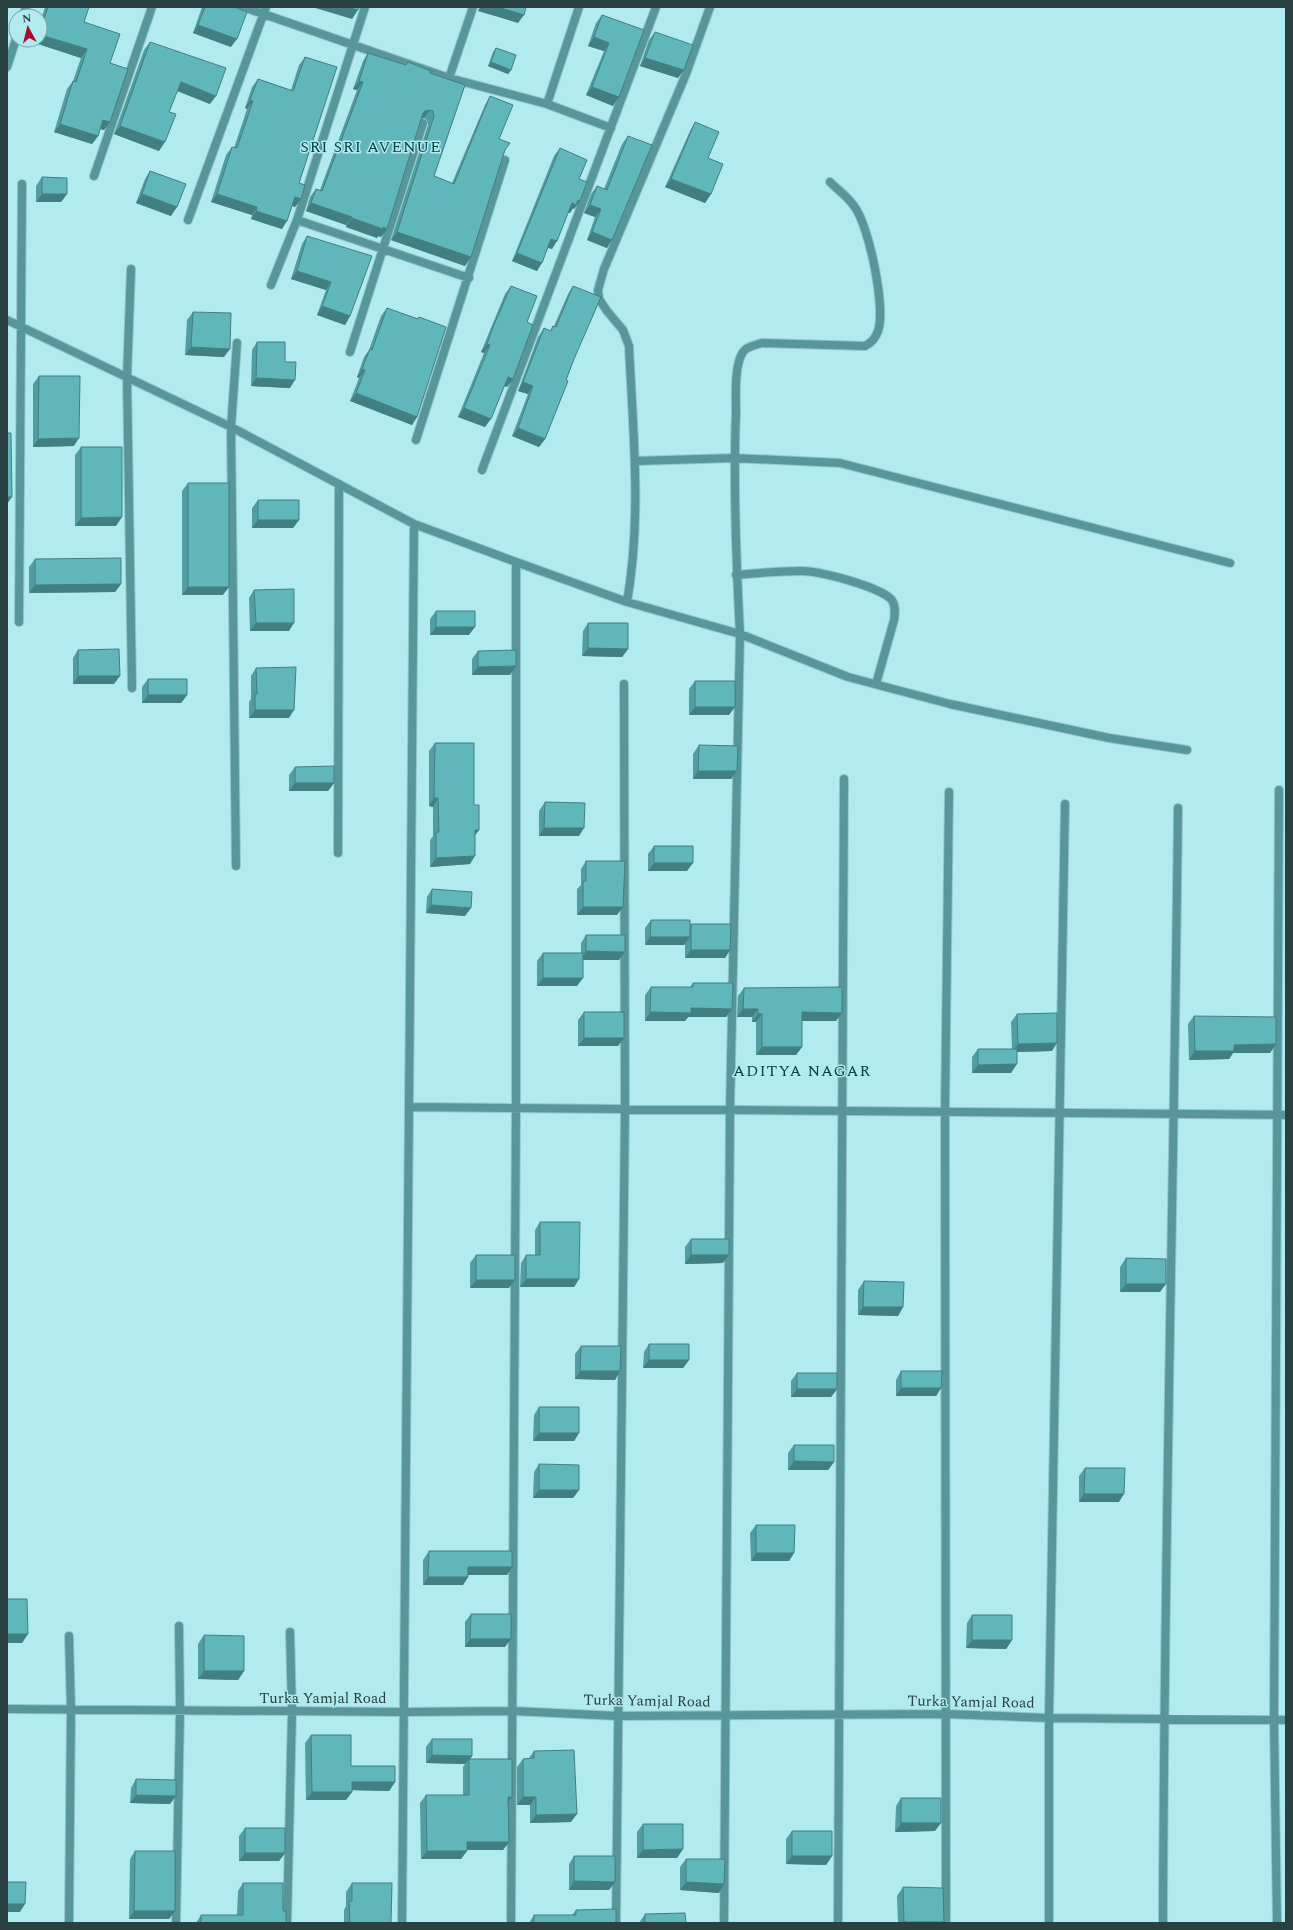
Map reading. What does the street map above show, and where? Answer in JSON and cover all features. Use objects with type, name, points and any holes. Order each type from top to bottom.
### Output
[{"type":"street","points":[[94,176],[152,7]]},
{"type":"street","points":[[243,7],[265,11],[352,44],[449,78],[547,104],[611,128]]},
{"type":"street","points":[[271,285],[297,220],[365,7]]},
{"type":"street","points":[[449,78],[473,7]]},
{"type":"street","points":[[547,104],[578,7]]},
{"type":"street","points":[[482,470],[656,7]]},
{"type":"street","points":[[627,602],[633,570],[635,535],[635,461],[628,342],[623,330],[599,299],[598,290],[604,269],[686,74],[710,7]]},
{"type":"street","points":[[188,220],[265,11]]},
{"type":"street","points":[[7,67],[13,48]]},
{"type":"street","points":[[350,352],[423,123]]},
{"type":"street","points":[[416,440],[469,278],[505,160]]},
{"type":"street","points":[[724,1923],[730,1110],[740,634],[736,575],[734,458],[737,379],[739,361],[743,351],[751,346],[762,344],[865,346],[874,341],[879,329],[879,297],[866,232],[855,206],[830,182]]},
{"type":"street","points":[[19,622],[22,184]]},
{"type":"street","points":[[297,220],[469,278]]},
{"type":"street","points":[[131,269],[126,377],[132,688]]},
{"type":"street","points":[[7,320],[231,427],[414,524],[516,562],[627,602],[740,634],[840,674],[950,704],[1109,738],[1187,750]]},
{"type":"street","points":[[236,866],[231,427],[237,343]]},
{"type":"street","points":[[635,461],[734,458],[840,464],[1230,563]]},
{"type":"street","points":[[338,853],[339,484]]},
{"type":"street","points":[[402,1923],[414,524]]},
{"type":"street","points":[[511,1923],[516,1108],[516,562]]},
{"type":"street","points":[[736,575],[802,571],[840,578],[880,592],[892,600],[895,610],[894,620],[876,684]]},
{"type":"street","points":[[616,1923],[625,1109],[624,684]]},
{"type":"street","points":[[838,1923],[844,779]]},
{"type":"street","points":[[1277,1923],[1274,1720],[1276,1115],[1279,790]]},
{"type":"street","points":[[946,1923],[945,1112],[950,792]]},
{"type":"street","points":[[1048,1923],[1049,1718],[1065,804]]},
{"type":"street","points":[[1163,1923],[1164,1719],[1175,1114],[1178,808]]},
{"type":"street","points":[[409,1107],[1286,1115]]},
{"type":"street","points":[[176,1923],[180,1711],[179,1626]]},
{"type":"street","points":[[287,1923],[292,1712],[290,1632]]},
{"type":"street","points":[[69,1636],[71,1710],[69,1923]]},
{"type":"street","name":"Turka Yamjal Road","points":[[7,1709],[292,1712],[513,1711],[618,1716],[946,1714],[1049,1718],[1286,1720]]},
{"type":"building","points":[[89,7],[84,22],[120,34],[110,63],[128,69],[110,122],[103,120],[98,136],[60,124],[73,81],[76,82],[87,49],[48,37],[48,8]]},
{"type":"building","points":[[205,7],[234,7],[247,12],[237,39],[198,25]]},
{"type":"building","points":[[346,7],[359,7],[358,10]]},
{"type":"building","points":[[498,7],[526,7],[524,15]]},
{"type":"building","points":[[602,15],[644,30],[619,97],[592,87],[609,43],[594,37]]},
{"type":"building","points":[[655,32],[693,45],[684,70],[645,58]]},
{"type":"building","points":[[150,42],[226,68],[216,96],[181,82],[169,112],[176,114],[165,142],[120,126]]},
{"type":"building","points":[[496,48],[516,55],[511,70],[491,62]]},
{"type":"building","points":[[368,53],[406,65],[408,62],[431,71],[430,73],[465,85],[434,176],[454,184],[490,96],[513,105],[499,139],[510,143],[505,150],[471,257],[397,232],[434,116],[433,111],[425,111],[423,113],[387,229],[383,227],[383,229],[311,203],[316,189],[322,191],[363,82],[359,81]]},
{"type":"building","points":[[305,57],[337,67],[299,183],[305,185],[301,199],[295,197],[287,221],[256,211],[257,207],[217,194],[232,147],[237,148],[253,101],[250,100],[258,79],[293,91]]},
{"type":"building","points":[[695,122],[719,132],[708,158],[723,164],[711,194],[671,179]]},
{"type":"building","points":[[628,136],[652,145],[612,240],[592,232],[601,209],[590,205],[597,186],[607,190]]},
{"type":"building","points":[[560,148],[587,160],[579,179],[587,182],[580,201],[578,200],[576,205],[572,203],[557,241],[551,239],[542,263],[517,253]]},
{"type":"building","points":[[150,171],[186,184],[177,207],[142,194]]},
{"type":"building","points":[[42,177],[67,178],[67,194],[42,194]]},
{"type":"building","points":[[307,236],[372,256],[350,316],[322,306],[331,282],[297,271]]},
{"type":"building","points":[[511,286],[537,296],[527,322],[533,325],[513,379],[508,377],[491,419],[464,408],[490,345],[487,344],[493,327]]},
{"type":"building","points":[[573,286],[601,297],[574,359],[566,380],[568,381],[545,439],[518,428],[533,386],[523,382],[544,328],[551,331],[553,326],[556,327]]},
{"type":"building","points":[[387,308],[418,319],[419,317],[446,327],[417,417],[356,393],[365,370],[362,369],[370,349],[372,350]]},
{"type":"building","points":[[193,312],[231,313],[230,349],[191,347]]},
{"type":"building","points":[[257,342],[285,342],[285,362],[296,362],[295,380],[256,378]]},
{"type":"building","points":[[39,376],[80,376],[79,438],[38,439]]},
{"type":"building","points":[[7,433],[11,433],[12,497],[7,497]]},
{"type":"building","points":[[81,447],[122,447],[122,517],[81,518]]},
{"type":"building","points":[[188,483],[229,483],[229,587],[188,587]]},
{"type":"building","points":[[258,500],[299,500],[299,520],[258,520]]},
{"type":"building","points":[[121,558],[121,584],[35,585],[35,559]]},
{"type":"building","points":[[294,589],[294,623],[256,623],[254,590]]},
{"type":"building","points":[[436,611],[475,611],[475,627],[436,627]]},
{"type":"building","points":[[588,623],[628,623],[628,649],[588,648]]},
{"type":"building","points":[[119,649],[120,676],[78,676],[78,650]]},
{"type":"building","points":[[516,650],[516,666],[478,667],[478,651]]},
{"type":"building","points":[[296,667],[294,710],[255,710],[255,694],[257,694],[256,668]]},
{"type":"building","points":[[148,679],[187,679],[187,695],[148,695]]},
{"type":"building","points":[[695,681],[735,681],[735,707],[695,707]]},
{"type":"building","points":[[435,743],[474,743],[474,805],[479,805],[479,830],[475,830],[475,856],[436,858],[436,832],[439,832],[438,798],[434,798]]},
{"type":"building","points":[[699,745],[738,746],[737,771],[698,771]]},
{"type":"building","points":[[334,766],[334,783],[295,783],[295,767]]},
{"type":"building","points":[[545,802],[585,803],[584,828],[544,828]]},
{"type":"building","points":[[654,846],[693,846],[693,863],[654,863]]},
{"type":"building","points":[[586,861],[625,861],[623,907],[583,907],[583,881],[586,881]]},
{"type":"building","points":[[432,889],[472,892],[471,908],[431,905]]},
{"type":"building","points":[[651,920],[690,920],[690,937],[650,937]]},
{"type":"building","points":[[691,924],[731,924],[730,950],[691,950]]},
{"type":"building","points":[[586,935],[625,935],[625,952],[586,951]]},
{"type":"building","points":[[543,953],[583,953],[583,978],[543,978]]},
{"type":"building","points":[[693,983],[733,983],[732,1009],[691,1008],[691,1013],[650,1012],[651,987],[693,987]]},
{"type":"building","points":[[842,987],[842,1013],[802,1012],[802,1047],[762,1047],[762,1014],[758,1014],[758,1009],[743,1009],[744,988]]},
{"type":"building","points":[[584,1012],[624,1012],[624,1038],[584,1038]]},
{"type":"building","points":[[1057,1013],[1057,1043],[1018,1044],[1017,1014]]},
{"type":"building","points":[[1194,1016],[1276,1017],[1276,1044],[1234,1045],[1234,1051],[1195,1051]]},
{"type":"building","points":[[978,1049],[1017,1049],[1017,1064],[978,1065]]},
{"type":"building","points":[[540,1222],[580,1222],[579,1279],[526,1279],[526,1255],[540,1255]]},
{"type":"building","points":[[691,1239],[729,1239],[729,1255],[691,1255]]},
{"type":"building","points":[[476,1255],[515,1255],[515,1280],[476,1280]]},
{"type":"building","points":[[1126,1258],[1166,1259],[1166,1284],[1126,1284]]},
{"type":"building","points":[[864,1281],[904,1282],[903,1307],[863,1307]]},
{"type":"building","points":[[649,1344],[689,1344],[689,1360],[649,1360]]},
{"type":"building","points":[[581,1346],[621,1346],[620,1371],[580,1371]]},
{"type":"building","points":[[901,1371],[942,1371],[941,1388],[901,1388]]},
{"type":"building","points":[[797,1373],[837,1373],[837,1389],[797,1389]]},
{"type":"building","points":[[539,1407],[579,1407],[579,1433],[539,1433]]},
{"type":"building","points":[[794,1445],[834,1445],[834,1462],[794,1461]]},
{"type":"building","points":[[539,1464],[579,1465],[579,1490],[539,1490]]},
{"type":"building","points":[[1085,1468],[1125,1468],[1124,1494],[1084,1494]]},
{"type":"building","points":[[756,1525],[795,1525],[794,1553],[756,1553]]},
{"type":"building","points":[[429,1551],[512,1551],[512,1567],[468,1567],[468,1577],[428,1577]]},
{"type":"building","points":[[7,1599],[27,1599],[28,1634],[7,1634]]},
{"type":"building","points":[[471,1614],[511,1614],[511,1639],[470,1639]]},
{"type":"building","points":[[972,1615],[1012,1615],[1012,1640],[972,1640]]},
{"type":"building","points":[[204,1635],[244,1636],[244,1671],[204,1671]]},
{"type":"building","points":[[311,1735],[351,1735],[351,1766],[395,1766],[395,1782],[352,1782],[352,1792],[312,1792]]},
{"type":"building","points":[[432,1739],[472,1739],[472,1756],[432,1755]]},
{"type":"building","points":[[574,1750],[577,1814],[536,1815],[536,1797],[523,1797],[523,1759],[534,1758],[534,1751]]},
{"type":"building","points":[[469,1759],[512,1759],[512,1797],[508,1797],[509,1842],[467,1842],[467,1851],[427,1851],[426,1795],[469,1795]]},
{"type":"building","points":[[136,1779],[176,1780],[176,1796],[136,1795]]},
{"type":"building","points":[[901,1798],[941,1798],[941,1823],[901,1823]]},
{"type":"building","points":[[643,1824],[683,1824],[683,1849],[643,1850]]},
{"type":"building","points":[[245,1828],[285,1828],[285,1853],[245,1853]]},
{"type":"building","points":[[792,1831],[832,1831],[832,1856],[792,1856]]},
{"type":"building","points":[[135,1851],[175,1851],[175,1911],[134,1911]]},
{"type":"building","points":[[574,1856],[615,1856],[615,1882],[574,1881]]},
{"type":"building","points":[[686,1859],[725,1859],[724,1884],[686,1882]]},
{"type":"building","points":[[7,1882],[26,1882],[25,1904],[7,1904]]},
{"type":"building","points":[[243,1883],[283,1883],[283,1911],[286,1911],[286,1923],[201,1923],[201,1915],[243,1915]]},
{"type":"building","points":[[352,1883],[392,1883],[391,1923],[350,1923],[349,1901],[352,1901]]},
{"type":"building","points":[[903,1887],[943,1888],[944,1922],[904,1922]]},
{"type":"building","points":[[616,1909],[616,1923],[534,1923],[534,1915],[576,1915],[576,1910]]},
{"type":"building","points":[[685,1913],[686,1923],[645,1923],[645,1914]]},
{"type":"district","name":"SRI SRI AVENUE","points":[[371,147]]},
{"type":"district","name":"ADITYA NAGAR","points":[[802,1071]]}]
